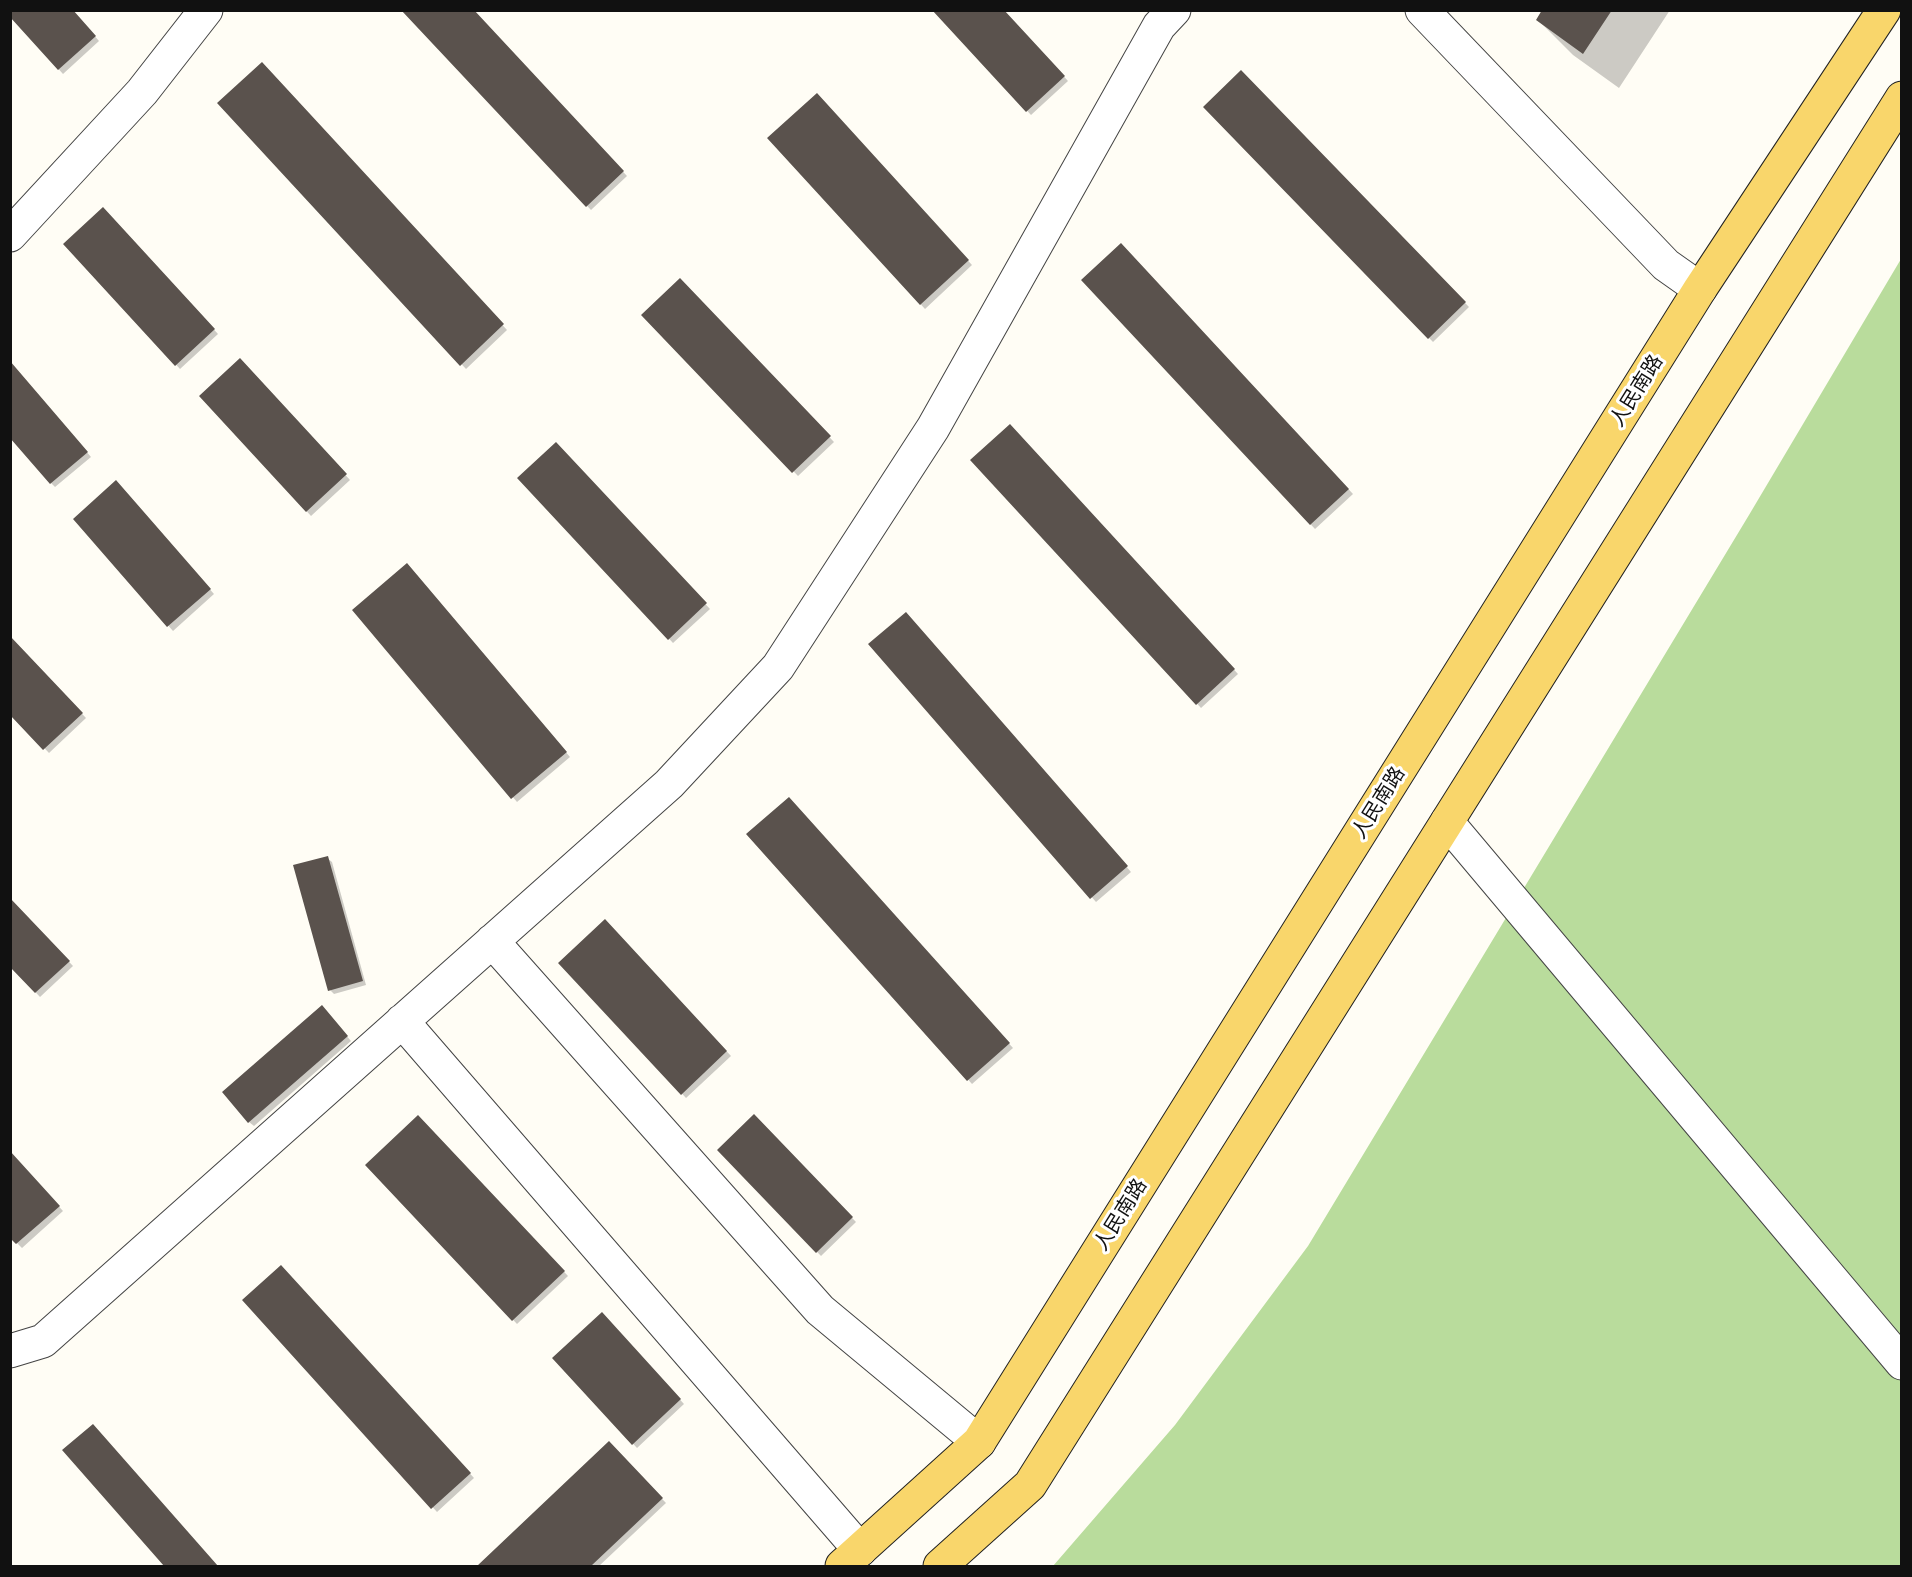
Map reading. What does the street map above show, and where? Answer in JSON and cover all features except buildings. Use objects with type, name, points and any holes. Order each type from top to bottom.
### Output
[{"type":"main road","name":"人民南路","points":[[851,1558],[979,1442],[1700,289],[1884,10]]},
{"type":"main road","points":[[940,1566],[1030,1485],[1902,98]]},
{"type":"lane","points":[[10,235],[142,92],[206,10]]},
{"type":"lane","points":[[10,1351],[43,1341],[669,784],[778,667],[933,428],[1159,26],[1174,10]]},
{"type":"lane","points":[[1422,10],[1666,265],[1700,289]]},
{"type":"lane","points":[[1447,822],[1902,1363]]},
{"type":"lane","points":[[492,941],[820,1310],[979,1442]]},
{"type":"lane","points":[[402,1021],[851,1558]]},
{"type":"green space","points":[[1901,259],[1901,1566],[1053,1566],[1175,1425],[1308,1246]]}]
